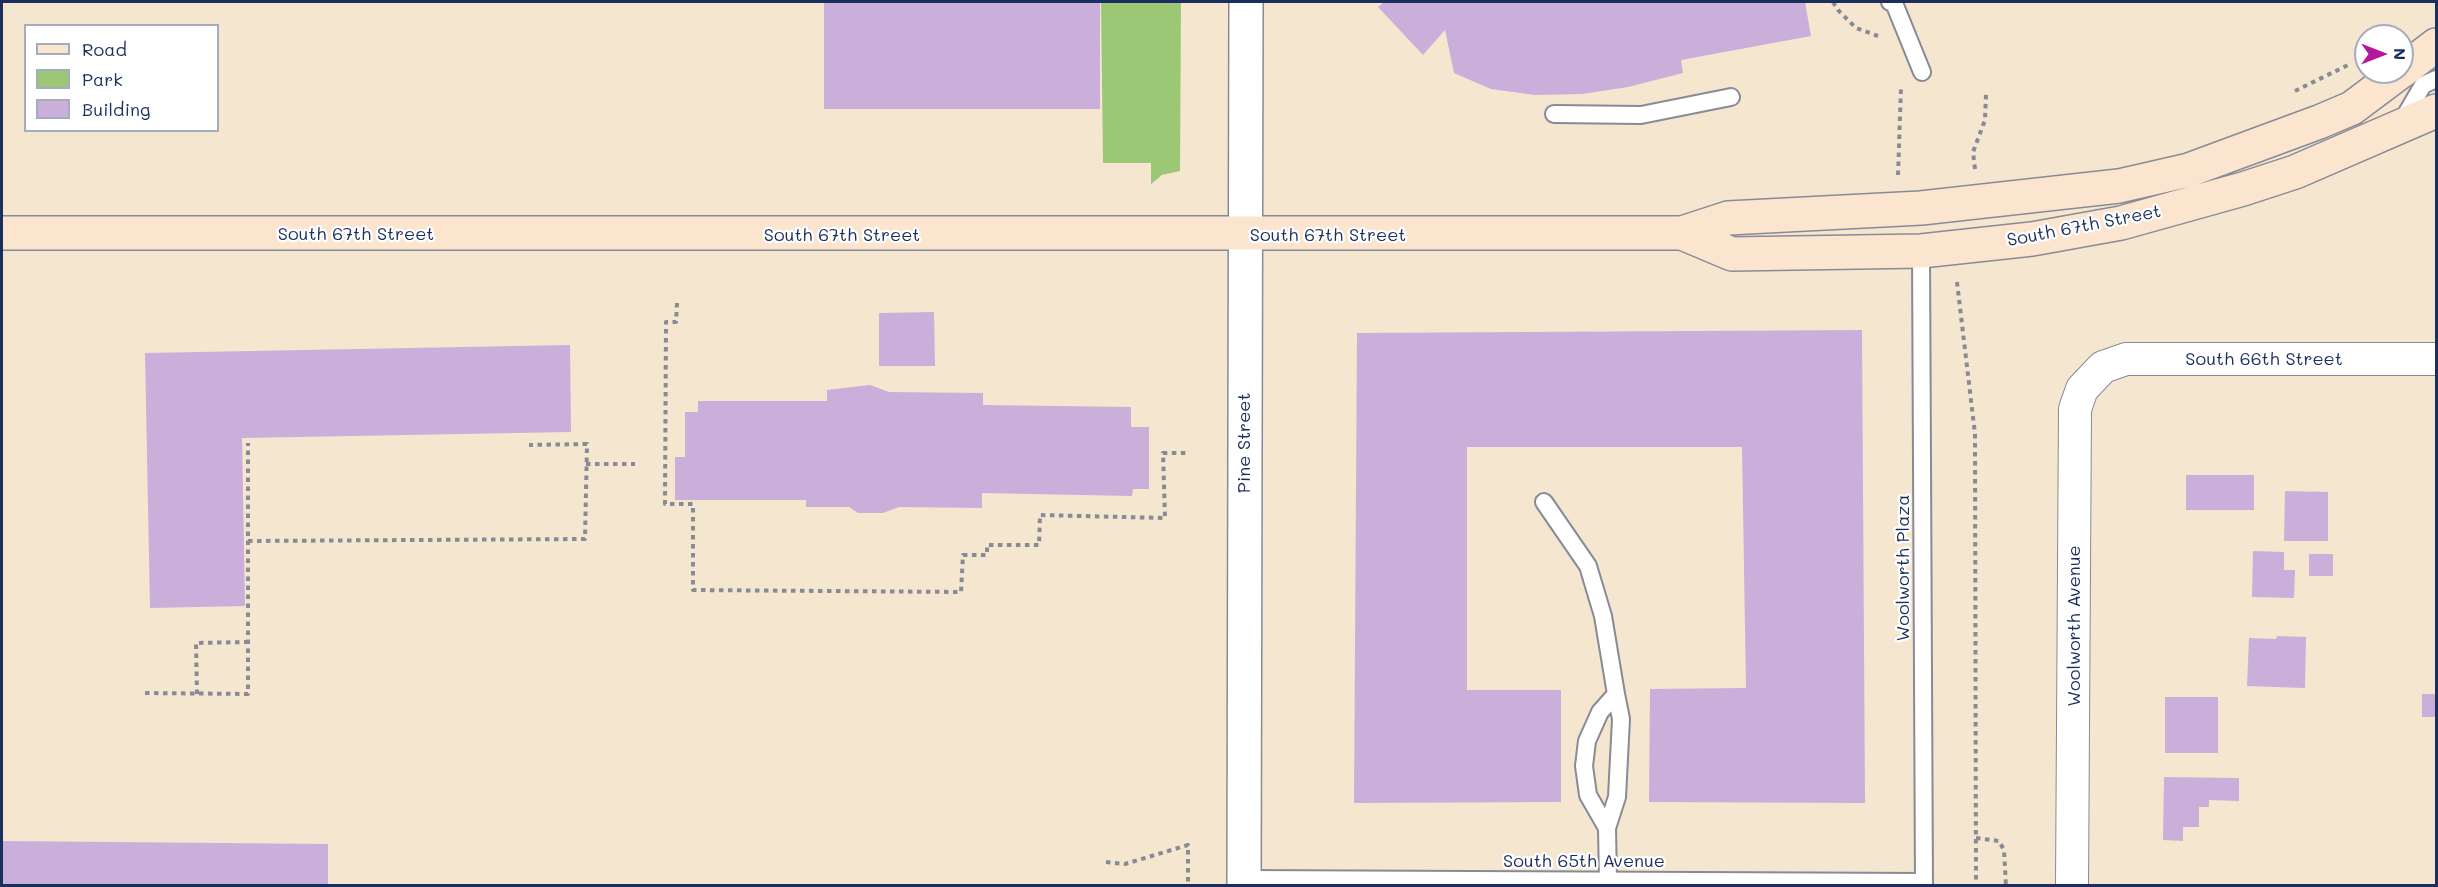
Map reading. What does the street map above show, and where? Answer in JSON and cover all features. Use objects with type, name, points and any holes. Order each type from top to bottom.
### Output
[{"type":"main road","name":"South 67th Street","points":[[2414,61],[2436,45]]},
{"type":"main road","name":"South 67th Street","points":[[2,233],[1245,235],[1682,233],[1728,218],[1921,208],[2119,186],[2189,170],[2319,122],[2352,108],[2384,84]]},
{"type":"main road","name":"South 67th Street","points":[[1682,233],[1732,254],[1921,251],[2032,240],[2121,223],[2285,175],[2436,111]]},
{"type":"street","name":"Pine Street","points":[[1244,882],[1246,2]]},
{"type":"street","name":"South 66th Street","points":[[2095,374],[2103,367],[2126,359],[2436,359]]},
{"type":"street","name":"Woolworth Avenue","points":[[2072,885],[2075,409],[2082,389],[2095,374]]},
{"type":"lane","points":[[1890,2],[1894,3],[1922,72]]},
{"type":"lane","points":[[2399,127],[2423,85],[2436,79]]},
{"type":"lane","points":[[1554,114],[1641,115],[1731,98]]},
{"type":"lane","name":"Woolworth Plaza","points":[[1921,251],[1924,884]]},
{"type":"lane","points":[[1544,502],[1588,566],[1603,616],[1621,719],[1617,797],[1607,828],[1608,881]]},
{"type":"lane","points":[[1607,828],[1588,795],[1584,766],[1587,741],[1600,712],[1616,693]]},
{"type":"lane","name":"South 65th Avenue","points":[[1244,882],[1608,881],[1924,884]]},
{"type":"path","points":[[1833,2],[1856,28],[1882,38]]},
{"type":"path","points":[[1896,180],[1901,170],[1901,83]]},
{"type":"path","points":[[1976,178],[1973,152],[1985,120],[1986,94]]},
{"type":"path","points":[[1964,278],[1957,279],[1975,434],[1976,885]]},
{"type":"path","points":[[677,303],[676,322],[666,322],[665,504],[693,504],[693,590],[961,592],[963,555],[987,555],[987,545],[1039,545],[1040,515],[1165,518],[1163,453],[1189,453]]},
{"type":"path","points":[[145,693],[248,693],[248,443]]},
{"type":"path","points":[[248,541],[585,539],[587,444],[529,445]]},
{"type":"path","points":[[586,464],[635,464]]},
{"type":"path","points":[[197,693],[196,643],[248,642]]},
{"type":"path","points":[[1976,838],[1999,841],[2004,850],[2006,885]]},
{"type":"path","points":[[1106,862],[1125,864],[1188,845],[1188,885]]},
{"type":"green space","points":[[1101,2],[1181,2],[1180,171],[1162,175],[1151,184],[1151,163],[1103,163]]},
{"type":"building","points":[[824,2],[1100,2],[1100,109],[824,109]]},
{"type":"building","points":[[1384,2],[1805,2],[1811,36],[1681,60],[1683,73],[1628,87],[1582,94],[1535,95],[1491,89],[1454,73],[1445,30],[1423,55],[1378,7]]},
{"type":"building","points":[[934,312],[935,366],[879,366],[879,313]]},
{"type":"building","points":[[1862,330],[1865,803],[1649,802],[1650,689],[1746,688],[1742,447],[1467,447],[1467,690],[1561,690],[1561,802],[1354,803],[1357,333]]},
{"type":"building","points":[[570,345],[571,432],[242,438],[245,606],[150,608],[145,353]]},
{"type":"building","points":[[870,385],[889,392],[983,393],[983,405],[1131,407],[1131,427],[1149,427],[1149,489],[1133,489],[1132,496],[982,493],[982,508],[899,507],[883,513],[858,513],[849,507],[806,507],[806,500],[675,500],[675,457],[685,457],[685,412],[698,412],[698,401],[827,401],[827,390]]},
{"type":"building","points":[[2186,475],[2254,475],[2254,510],[2186,510]]},
{"type":"building","points":[[2285,491],[2328,492],[2328,541],[2284,541]]},
{"type":"building","points":[[2253,551],[2284,552],[2284,570],[2295,570],[2294,598],[2252,597]]},
{"type":"building","points":[[2309,554],[2333,554],[2333,576],[2309,576]]},
{"type":"building","points":[[2277,636],[2306,637],[2305,688],[2247,686],[2249,638],[2276,639]]},
{"type":"building","points":[[2422,694],[2436,694],[2436,717],[2422,717]]},
{"type":"building","points":[[2165,697],[2218,697],[2218,753],[2165,753]]},
{"type":"building","points":[[2164,777],[2239,778],[2239,801],[2209,800],[2209,807],[2199,807],[2199,827],[2183,827],[2183,841],[2163,840]]},
{"type":"building","points":[[2,841],[328,844],[328,886],[2,886]]}]
